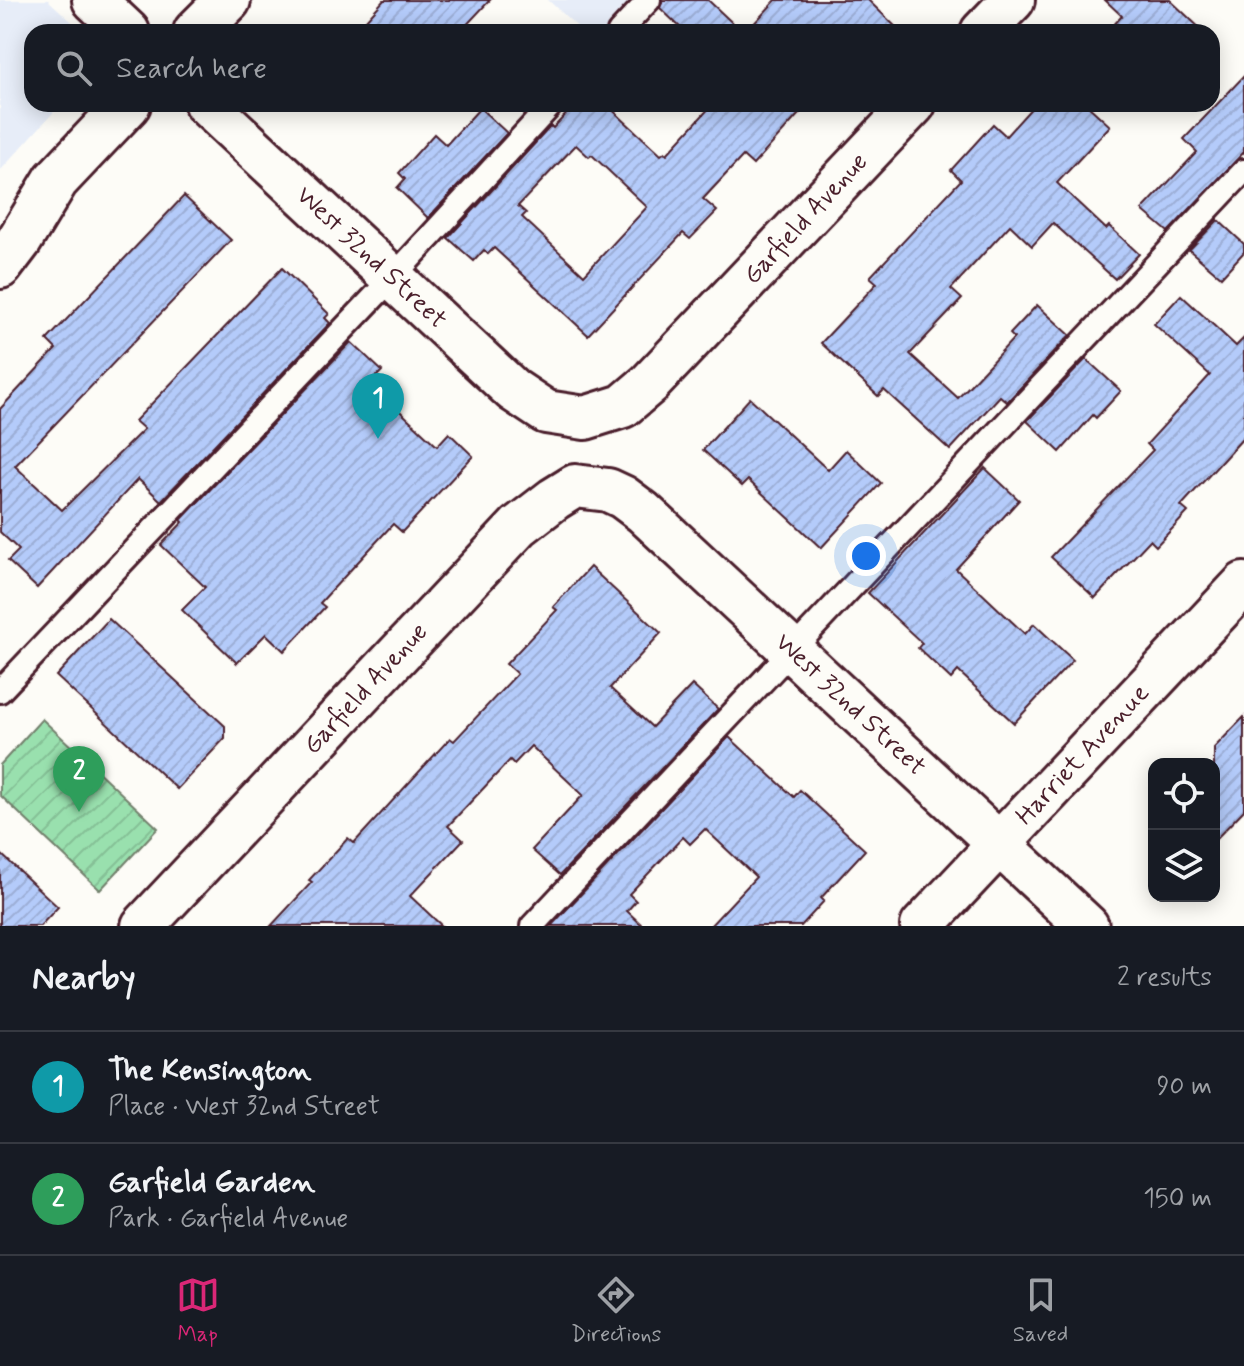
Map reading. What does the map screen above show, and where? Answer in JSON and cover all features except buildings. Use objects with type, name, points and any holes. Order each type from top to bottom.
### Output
[{"type":"main road","points":[[204,24],[228,0]]},
{"type":"main road","points":[[0,266],[56,180],[120,112]]},
{"type":"main road","points":[[0,217],[56,180]]},
{"type":"street","points":[[94,0],[120,24]]},
{"type":"street","points":[[990,24],[1013,0]]},
{"type":"street","name":"West 32nd Street","points":[[215,112],[513,390],[546,412],[585,418]]},
{"type":"street","name":"Garfield Avenue","points":[[585,418],[623,406],[649,384],[906,112]]},
{"type":"street","name":"Garfield Avenue","points":[[143,926],[519,526],[575,486],[608,490]]},
{"type":"street","name":"West 32nd Street","points":[[608,490],[643,512],[1087,926]]},
{"type":"street","name":"Harriet Avenue","points":[[922,926],[1244,584]]},
{"type":"lane","points":[[626,24],[649,0]]},
{"type":"lane","points":[[0,691],[392,278],[545,112]]},
{"type":"lane","points":[[532,926],[1244,171]]},
{"type":"shaded area","points":[[0,0],[48,0],[74,24],[24,24],[24,112],[54,112],[0,171]]},
{"type":"shaded area","points":[[548,0],[643,0],[620,24],[574,24]]},
{"type":"green space","points":[[42,719],[158,828],[100,890],[0,795],[0,765]]},
{"type":"place","name":"The Kensington","points":[[378,439]]},
{"type":"place","name":"Garfield Garden","points":[[79,812]]}]
